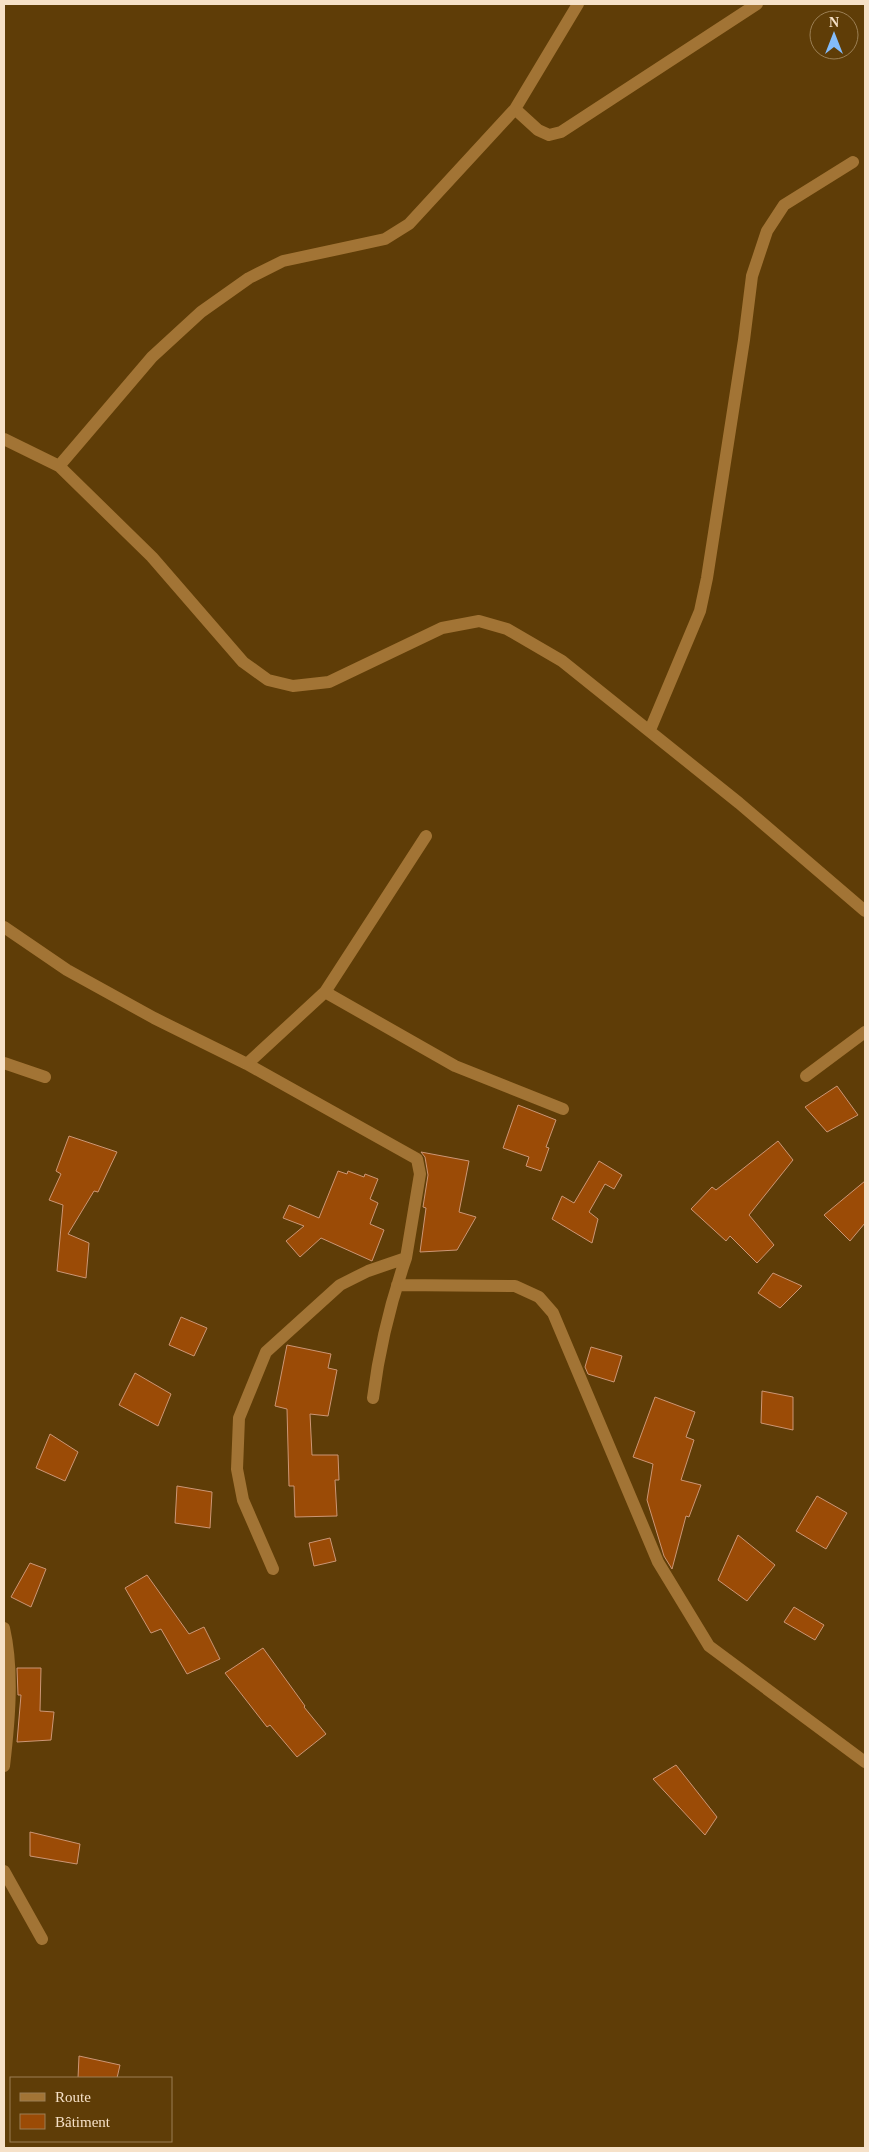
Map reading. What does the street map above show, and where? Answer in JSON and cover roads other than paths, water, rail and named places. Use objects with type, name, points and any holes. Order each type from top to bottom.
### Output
[{"type":"street","points":[[58,466],[152,357],[202,312],[249,278],[283,261],[385,240],[409,224],[514,108],[578,4]]},
{"type":"street","points":[[514,108],[538,130],[549,135],[561,132],[757,4]]},
{"type":"street","points":[[650,730],[700,611],[707,578],[744,340],[752,276],[767,231],[784,205],[853,162]]},
{"type":"street","points":[[4,440],[58,466],[152,557],[244,662],[268,680],[293,686],[329,682],[442,628],[479,621],[507,629],[562,661],[650,730],[740,803],[865,910]]},
{"type":"street","points":[[247,1064],[325,992],[426,836]]},
{"type":"street","points":[[4,928],[67,970],[145,1013],[247,1064],[417,1159],[420,1174],[406,1258],[379,1353],[373,1398]]},
{"type":"street","points":[[325,992],[455,1066],[563,1109]]},
{"type":"street","points":[[806,1076],[865,1032]]},
{"type":"street","points":[[4,1063],[45,1077]]},
{"type":"street","points":[[273,1569],[244,1500],[237,1469],[239,1418],[266,1352],[340,1285],[368,1271],[406,1258]]},
{"type":"street","points":[[397,1285],[515,1286],[539,1297],[553,1313],[658,1562],[709,1646],[865,1762]]},
{"type":"street","points":[[4,1628],[8,1648],[8,1733],[4,1766]]},
{"type":"street","points":[[4,1871],[42,1939]]}]
